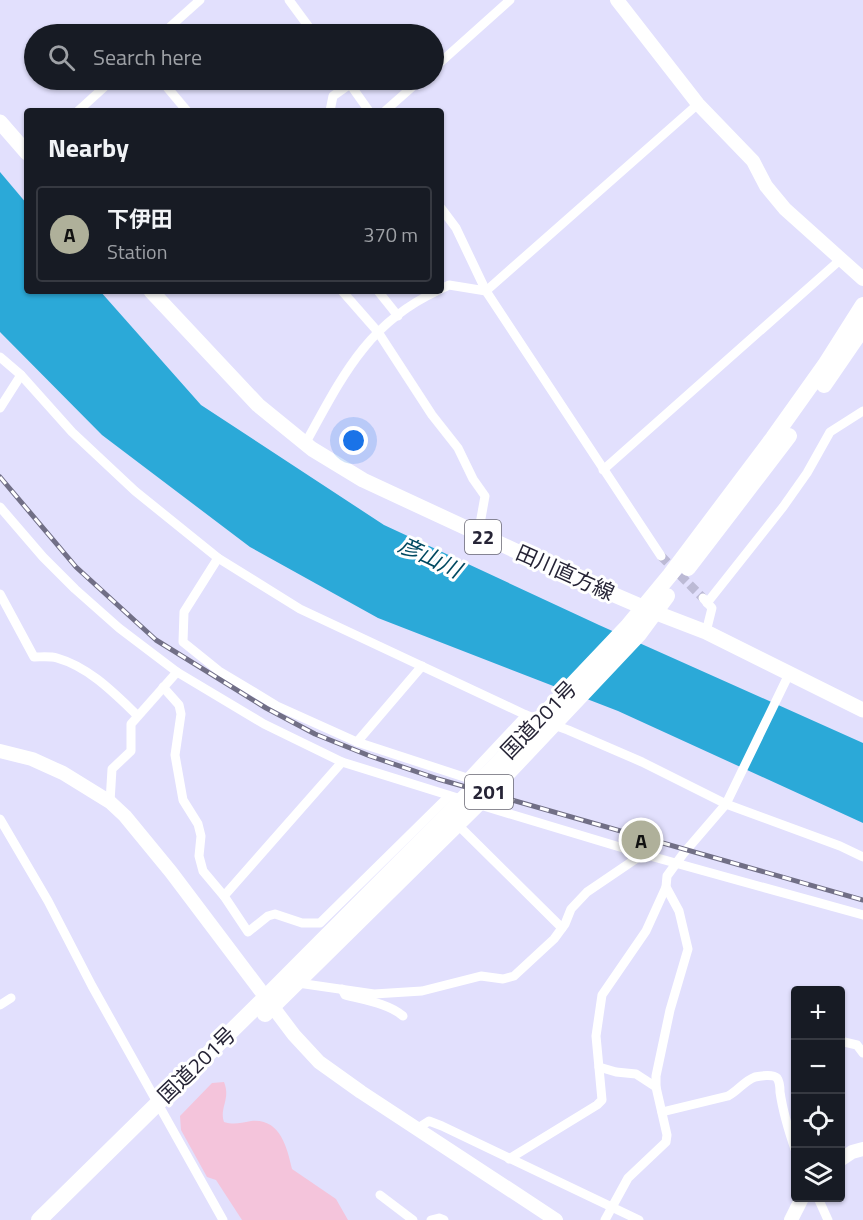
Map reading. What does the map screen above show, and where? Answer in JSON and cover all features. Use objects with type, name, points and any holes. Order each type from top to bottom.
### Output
[{"type":"highway","name":"国道201号","points":[[55,1220],[330,940],[478,784],[633,631],[825,365],[863,305]]},
{"type":"highway","name":"国道201号","points":[[648,610],[736,507],[808,409],[863,328]]},
{"type":"highway","name":"国道201号","points":[[39,1220],[269,1002],[298,982],[330,940]]},
{"type":"main road","points":[[0,122],[24,150]]},
{"type":"main road","name":"田川直方線","points":[[154,294],[258,405],[305,444],[363,480],[478,535],[648,610],[706,632],[786,679],[863,710]]},
{"type":"street","points":[[173,24],[200,0]]},
{"type":"street","points":[[289,0],[307,24]]},
{"type":"street","points":[[444,59],[510,0]]},
{"type":"street","points":[[617,0],[698,104],[715,124],[748,155],[766,186],[785,209],[863,279]]},
{"type":"street","points":[[81,108],[101,90]]},
{"type":"street","points":[[169,90],[184,108]]},
{"type":"street","points":[[331,108],[333,96],[340,90]]},
{"type":"street","points":[[355,90],[367,108]]},
{"type":"street","points":[[388,108],[409,90]]},
{"type":"street","points":[[486,291],[698,104]]},
{"type":"street","points":[[444,212],[456,228],[486,291],[661,556]]},
{"type":"street","points":[[603,470],[840,260]]},
{"type":"street","points":[[444,288],[449,285],[486,291]]},
{"type":"street","points":[[345,294],[378,332],[432,415],[458,448],[473,479],[485,496],[478,535]]},
{"type":"street","points":[[380,294],[398,316]]},
{"type":"street","points":[[305,444],[348,367],[378,332],[415,301],[430,294]]},
{"type":"street","points":[[0,357],[21,375],[72,432],[135,491],[218,558],[300,609],[526,715],[568,730],[642,762],[726,804],[840,846],[863,857]]},
{"type":"street","points":[[0,408],[21,375]]},
{"type":"street","points":[[706,632],[712,608],[705,601],[783,507],[807,473],[830,432],[863,411]]},
{"type":"street","points":[[0,507],[75,589],[119,628],[177,672],[264,724],[342,762],[643,854],[863,915]]},
{"type":"street","points":[[218,558],[184,612],[183,642],[219,671],[277,706],[357,742],[467,778],[526,715]]},
{"type":"street","points":[[0,594],[34,657],[55,657],[69,662],[104,684],[137,715]]},
{"type":"street","points":[[357,742],[423,666]]},
{"type":"street","points":[[110,802],[112,769],[131,752],[131,724],[177,672]]},
{"type":"street","points":[[509,1159],[602,1100],[596,1036],[602,995],[646,931],[666,887],[667,876],[676,862],[726,804],[786,679]]},
{"type":"street","points":[[163,687],[179,705],[181,714],[175,756],[183,800],[198,824],[201,836],[199,856],[203,871],[224,896],[248,932],[274,914],[302,923],[320,923],[449,796]]},
{"type":"street","points":[[0,751],[32,759],[63,773],[110,802],[148,842],[294,1035],[319,1062],[556,1220]]},
{"type":"street","points":[[224,896],[342,762]]},
{"type":"street","points":[[394,897],[485,807]]},
{"type":"street","points":[[2,826],[223,1220]]},
{"type":"street","points":[[462,829],[562,928]]},
{"type":"street","points":[[298,982],[374,994],[422,991],[481,976],[503,978],[514,975],[554,939],[571,909],[587,892],[643,854]]},
{"type":"street","points":[[605,1220],[628,1178],[666,1142],[667,1135],[656,1087],[656,1076],[670,1010],[688,949],[679,911],[666,887]]},
{"type":"street","points":[[342,989],[345,995],[389,1008],[403,1016]]},
{"type":"street","points":[[0,1005],[11,998]]},
{"type":"street","points":[[845,1042],[857,1045],[863,1053]]},
{"type":"street","points":[[599,1067],[636,1074],[656,1087]]},
{"type":"street","points":[[662,1112],[728,1096],[747,1081],[756,1077],[772,1076],[777,1078],[779,1083],[784,1113],[794,1148]]},
{"type":"street","points":[[418,1128],[429,1121],[436,1123],[639,1220]]},
{"type":"street","points":[[845,1157],[863,1149]]},
{"type":"street","points":[[380,1195],[413,1220]]},
{"type":"street","points":[[791,1220],[800,1202]]},
{"type":"street","points":[[820,1202],[828,1220]]},
{"type":"street","points":[[431,1220],[439,1218],[444,1220]]},
{"type":"shaded area","points":[[224,1082],[226,1093],[224,1122],[234,1124],[261,1121],[269,1124],[281,1136],[292,1169],[336,1199],[348,1220],[242,1220],[216,1180],[207,1177],[181,1130],[180,1116],[212,1083]]},
{"type":"water","name":"彦山川","points":[[0,172],[24,200],[24,294],[103,294],[201,405],[384,525],[599,625],[863,743],[863,823],[618,711],[378,618],[250,547],[102,435],[0,332]]},
{"type":"tunnel","points":[[661,556],[703,598]]},
{"type":"railway","points":[[0,477],[76,567],[156,640],[266,708],[315,734],[438,779],[863,900]]},
{"type":"place","name":"下伊田","points":[[641,840]]}]
